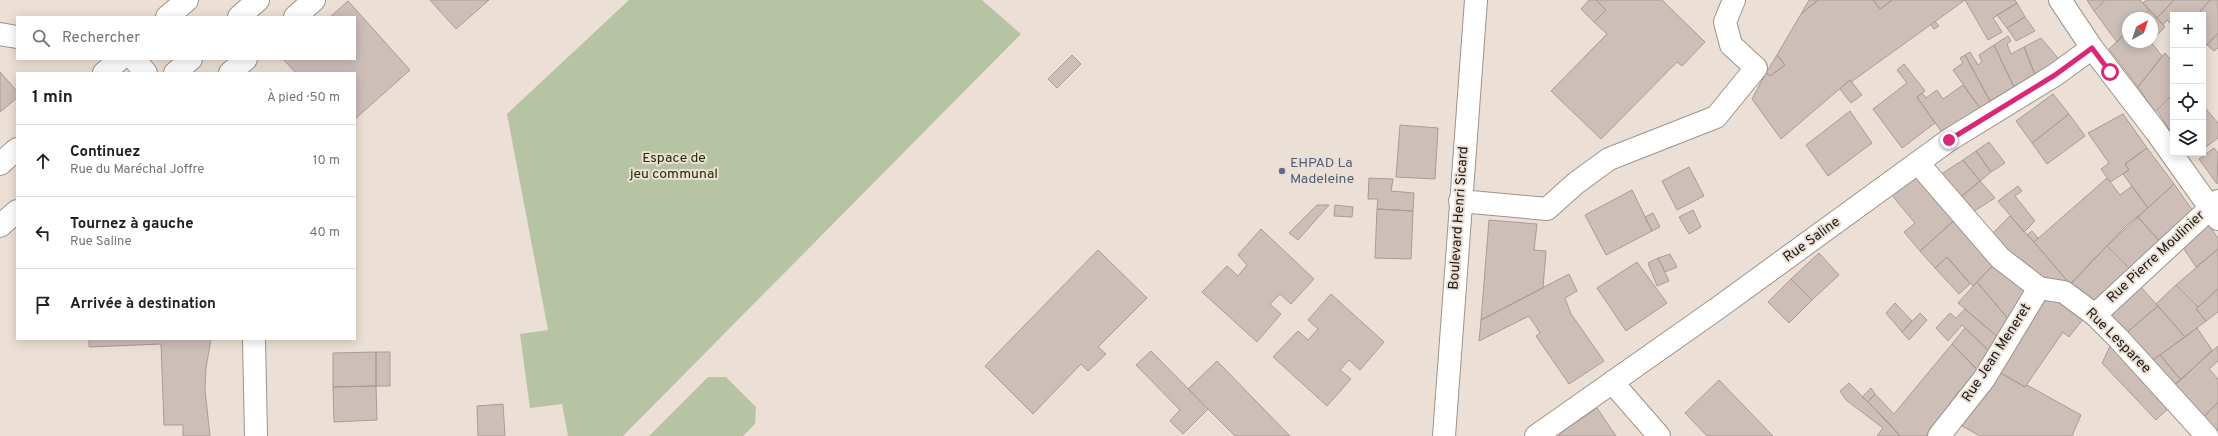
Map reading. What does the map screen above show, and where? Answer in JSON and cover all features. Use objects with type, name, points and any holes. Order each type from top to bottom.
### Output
[{"type":"street","points":[[168,16],[187,0]]},
{"type":"street","points":[[240,16],[258,0]]},
{"type":"street","points":[[296,16],[314,0]]},
{"type":"street","name":"Boulevard Henri Sicard","points":[[1444,436],[1460,201],[1476,0]]},
{"type":"street","points":[[1460,201],[1548,209],[1576,183],[1609,159],[1716,117],[1756,68],[1731,45],[1725,22],[1734,0]]},
{"type":"street","points":[[2060,0],[2092,48],[2215,209]]},
{"type":"street","points":[[0,34],[16,37]]},
{"type":"street","name":"Rue Saline","points":[[1536,436],[1718,308],[1949,140],[2055,75],[2092,48]]},
{"type":"street","points":[[105,72],[119,60]]},
{"type":"street","points":[[135,60],[145,72]]},
{"type":"street","points":[[176,72],[190,60]]},
{"type":"street","points":[[231,72],[245,60]]},
{"type":"street","points":[[0,164],[16,150]]},
{"type":"street","name":"Rue Lesparee","points":[[1918,162],[2000,258],[2039,288],[2064,292],[2095,315],[2118,338],[2207,436]]},
{"type":"street","name":"Rue Pierre Moulinier","points":[[2095,315],[2215,209]]},
{"type":"street","points":[[0,226],[16,212]]},
{"type":"street","name":"Rue Jean Meneret","points":[[1939,436],[1984,379],[2039,288]]},
{"type":"street","points":[[254,340],[256,436]]},
{"type":"street","points":[[1612,382],[1659,436]]},
{"type":"green space","name":"Espace de jeu communal","points":[[629,0],[982,0],[1021,34],[623,436],[568,436],[562,404],[530,408],[520,334],[548,330],[507,114]]},
{"type":"green space","points":[[708,377],[726,377],[756,407],[755,424],[743,436],[649,436]]},
{"type":"building","points":[[430,0],[489,0],[456,29]]},
{"type":"building","points":[[1589,0],[1596,0],[1606,10],[1594,22],[1581,9]]},
{"type":"building","points":[[1596,0],[1662,0],[1705,42],[1682,66],[1677,62],[1601,139],[1551,91],[1607,34],[1594,22],[1606,10]]},
{"type":"building","points":[[1809,0],[1818,0],[1801,14]]},
{"type":"building","points":[[1818,0],[1873,0],[1880,9],[1892,0],[1965,0],[1851,82],[1850,80],[1781,139],[1752,99],[1766,73],[1770,76],[1785,65],[1777,55],[1801,14]]},
{"type":"building","points":[[1873,0],[1892,0],[1880,9]]},
{"type":"building","points":[[1965,0],[2015,0],[2017,3],[1993,18],[2002,32],[1988,40]]},
{"type":"building","points":[[2087,0],[2105,0],[2094,11]]},
{"type":"building","points":[[2105,0],[2140,0],[2149,10],[2147,12],[2122,12],[2122,37],[2117,42],[2094,11]]},
{"type":"building","points":[[2146,0],[2174,0],[2158,17],[2158,12],[2151,12],[2143,3]]},
{"type":"building","points":[[2174,0],[2210,0],[2200,12],[2170,12],[2170,23],[2167,20],[2163,25],[2158,17]]},
{"type":"building","points":[[2210,0],[2218,0],[2218,33],[2207,45],[2206,12],[2200,12]]},
{"type":"building","points":[[348,1],[410,70],[356,118],[356,72],[295,72],[284,60],[356,60],[356,16],[331,16]]},
{"type":"building","points":[[2017,3],[2025,17],[2007,28],[1997,15]]},
{"type":"building","points":[[2025,17],[2035,31],[2016,41],[2007,28]]},
{"type":"building","points":[[2158,20],[2165,27],[2158,34]]},
{"type":"building","points":[[1935,21],[1939,26],[1934,29],[1931,25]]},
{"type":"building","points":[[2218,33],[2218,48],[2214,51],[2207,45]]},
{"type":"building","points":[[2008,36],[2011,41],[2007,44],[2011,54],[2024,47],[2035,75],[2014,87],[1994,45]]},
{"type":"building","points":[[2122,37],[2122,48],[2156,48],[2162,56],[2138,87],[2109,49]]},
{"type":"building","points":[[2041,38],[2062,63],[2036,77],[2024,47]]},
{"type":"building","points":[[1994,45],[2014,87],[1990,101],[1965,55],[1970,52],[1978,65],[1982,62],[1979,55]]},
{"type":"building","points":[[2165,53],[2170,59],[2170,97],[2155,112],[2138,87]]},
{"type":"building","points":[[1072,55],[1081,64],[1057,88],[1048,79]]},
{"type":"building","points":[[1777,55],[1785,65],[1770,76],[1766,73]]},
{"type":"building","points":[[1965,55],[1990,101],[1980,108],[1953,70],[1963,63],[1960,58]]},
{"type":"building","points":[[1904,64],[1925,91],[1917,97],[1935,123],[1902,148],[1873,109],[1907,83],[1897,70]]},
{"type":"building","points":[[0,72],[16,90],[16,99],[0,112]]},
{"type":"building","points":[[1850,80],[1862,95],[1851,103],[1840,89]]},
{"type":"building","points":[[1963,85],[1980,108],[1943,134],[1917,97],[1922,93],[1926,98],[1937,90],[1943,99]]},
{"type":"building","points":[[2053,94],[2069,114],[2032,143],[2016,121]]},
{"type":"building","points":[[2170,97],[2170,131],[2157,110]]},
{"type":"building","points":[[2206,109],[2218,123],[2218,138],[2206,147]]},
{"type":"building","points":[[1850,111],[1872,143],[1828,176],[1806,145]]},
{"type":"building","points":[[2069,114],[2085,136],[2047,164],[2032,143]]},
{"type":"building","points":[[2123,114],[2147,148],[2125,164],[2129,170],[2110,182],[2101,169],[2109,163],[2088,133]]},
{"type":"building","points":[[1400,125],[1438,128],[1435,179],[1396,177]]},
{"type":"building","points":[[1989,142],[2005,163],[1991,172],[1976,151]]},
{"type":"building","points":[[2147,148],[2174,184],[2148,208],[2123,174],[2129,170],[2125,164]]},
{"type":"building","points":[[2214,148],[2218,153],[2217,184],[2199,159],[2206,156],[2206,154]]},
{"type":"building","points":[[1976,151],[1991,172],[1980,181],[1963,160]]},
{"type":"building","points":[[1963,160],[1980,181],[1955,202],[1935,178]]},
{"type":"building","points":[[1689,167],[1704,196],[1677,210],[1662,181]]},
{"type":"building","points":[[1916,172],[1958,217],[1920,251],[1904,232],[1915,223],[1890,193]]},
{"type":"building","points":[[1369,178],[1393,179],[1391,191],[1414,193],[1413,211],[1377,209],[1378,199],[1368,199]]},
{"type":"building","points":[[2107,178],[2120,195],[2132,186],[2148,208],[2127,225],[2070,284],[2034,242]]},
{"type":"building","points":[[1980,181],[1995,198],[1968,215],[1955,202]]},
{"type":"building","points":[[2174,184],[2193,211],[2160,242],[2138,217]]},
{"type":"building","points":[[2018,186],[2022,191],[2015,196],[2035,221],[2024,232],[1998,201]]},
{"type":"building","points":[[1632,190],[1652,231],[1606,255],[1585,215]]},
{"type":"building","points":[[1317,205],[1329,205],[1298,240],[1289,233]]},
{"type":"building","points":[[1335,205],[1353,207],[1352,217],[1334,216]]},
{"type":"building","points":[[1377,209],[1413,211],[1411,259],[1375,258]]},
{"type":"building","points":[[1693,210],[1701,227],[1689,234],[1679,217]]},
{"type":"building","points":[[1653,213],[1660,227],[1652,231],[1645,217]]},
{"type":"building","points":[[2010,216],[2070,284],[2034,275],[1989,237]]},
{"type":"building","points":[[1958,217],[1997,261],[1973,286],[1947,257],[1935,268],[1920,251]]},
{"type":"building","points":[[2138,217],[2160,242],[2131,270],[2107,246]]},
{"type":"building","points":[[1489,220],[1537,224],[1534,250],[1546,251],[1543,288],[1481,320]]},
{"type":"building","points":[[2207,223],[2218,238],[2218,249],[2196,267],[2182,246]]},
{"type":"building","points":[[1261,229],[1314,279],[1291,304],[1280,294],[1270,304],[1281,314],[1257,342],[1202,292],[1227,266],[1238,276],[1247,265],[1238,255]]},
{"type":"building","points":[[2032,231],[2038,238],[2034,242],[2027,235]]},
{"type":"building","points":[[2107,246],[2131,270],[2096,303],[2070,285]]},
{"type":"building","points":[[2218,249],[2218,289],[2198,307],[2176,285]]},
{"type":"building","points":[[1098,250],[1147,298],[1098,347],[1106,354],[1088,371],[1081,364],[1033,414],[985,366]]},
{"type":"building","points":[[1819,253],[1839,275],[1812,300],[1791,279]]},
{"type":"building","points":[[1670,254],[1677,267],[1665,272],[1658,258]]},
{"type":"building","points":[[1947,257],[1970,284],[1959,294],[1935,268]]},
{"type":"building","points":[[1658,258],[1669,281],[1657,286],[1648,263]]},
{"type":"building","points":[[1997,261],[2026,291],[2010,321],[1977,282]]},
{"type":"building","points":[[1637,262],[1667,303],[1626,331],[1597,288]]},
{"type":"building","points":[[1569,274],[1577,291],[1565,298],[1571,314],[1604,361],[1569,384],[1536,336],[1540,333],[1529,316],[1479,341],[1481,320]]},
{"type":"building","points":[[1791,279],[1812,300],[1789,323],[1768,302]]},
{"type":"building","points":[[1977,282],[2010,321],[2000,339],[1958,303]]},
{"type":"building","points":[[2139,285],[2158,306],[2125,334],[2107,314]]},
{"type":"building","points":[[2176,285],[2198,307],[2196,309],[2206,321],[2185,337],[2156,304]]},
{"type":"building","points":[[2218,289],[2218,312],[2206,321],[2196,309]]},
{"type":"building","points":[[1331,294],[1384,342],[1360,370],[1349,360],[1340,370],[1351,379],[1327,406],[1273,357],[1298,331],[1308,340],[1318,329],[1308,320]]},
{"type":"building","points":[[2048,296],[2061,298],[2084,318],[2069,337],[2063,332],[2025,387],[1999,372]]},
{"type":"building","points":[[1895,303],[1912,321],[1902,332],[1886,313]]},
{"type":"building","points":[[2158,306],[2185,337],[2150,362],[2125,334]]},
{"type":"building","points":[[1965,309],[2000,339],[1992,354],[1962,325],[1948,341],[1936,328],[1950,313],[1956,318]]},
{"type":"building","points":[[1920,313],[1927,320],[1909,340],[1902,332]]},
{"type":"building","points":[[1965,328],[1992,354],[1979,371],[1952,344]]},
{"type":"building","points":[[2197,328],[2212,350],[2181,380],[2160,355]]},
{"type":"building","points":[[89,340],[211,340],[206,368],[205,390],[210,436],[183,436],[183,425],[164,425],[161,344],[89,347]]},
{"type":"building","points":[[2112,342],[2171,406],[2156,420],[2102,363]]},
{"type":"building","points":[[1952,344],[1979,372],[1962,392],[1959,391],[1926,436],[1900,436],[1868,402],[1875,394],[1894,414]]},
{"type":"building","points":[[2218,346],[2218,361],[2209,369],[2218,379],[2218,402],[2202,419],[2173,386]]},
{"type":"building","points":[[1151,351],[1208,409],[1183,434],[1170,421],[1180,410],[1136,365]]},
{"type":"building","points":[[376,352],[376,386],[333,387],[333,353]]},
{"type":"building","points":[[376,352],[390,352],[390,386],[376,386]]},
{"type":"building","points":[[2160,355],[2181,380],[2173,386],[2150,362]]},
{"type":"building","points":[[1217,361],[1290,436],[1235,436],[1188,389]]},
{"type":"building","points":[[1999,372],[2025,387],[2027,385],[2081,415],[2072,436],[1980,436],[1962,426]]},
{"type":"building","points":[[1719,380],[1773,436],[1707,436],[1685,413]]},
{"type":"building","points":[[1849,383],[1900,436],[1877,436],[1883,428],[1846,400],[1840,391]]},
{"type":"building","points":[[376,386],[377,420],[334,422],[333,387]]},
{"type":"building","points":[[1871,388],[1875,394],[1868,402],[1862,397]]},
{"type":"building","points":[[2218,402],[2218,436],[2202,419]]},
{"type":"building","points":[[503,404],[505,436],[478,436],[477,406]]},
{"type":"building","points":[[1597,408],[1616,436],[1556,436]]},
{"type":"place","name":"EHPAD La Madeleine","points":[[1282,171]]},
{"type":"route","points":[[1949,140],[2055,75],[2092,48],[2110,72]]}]
